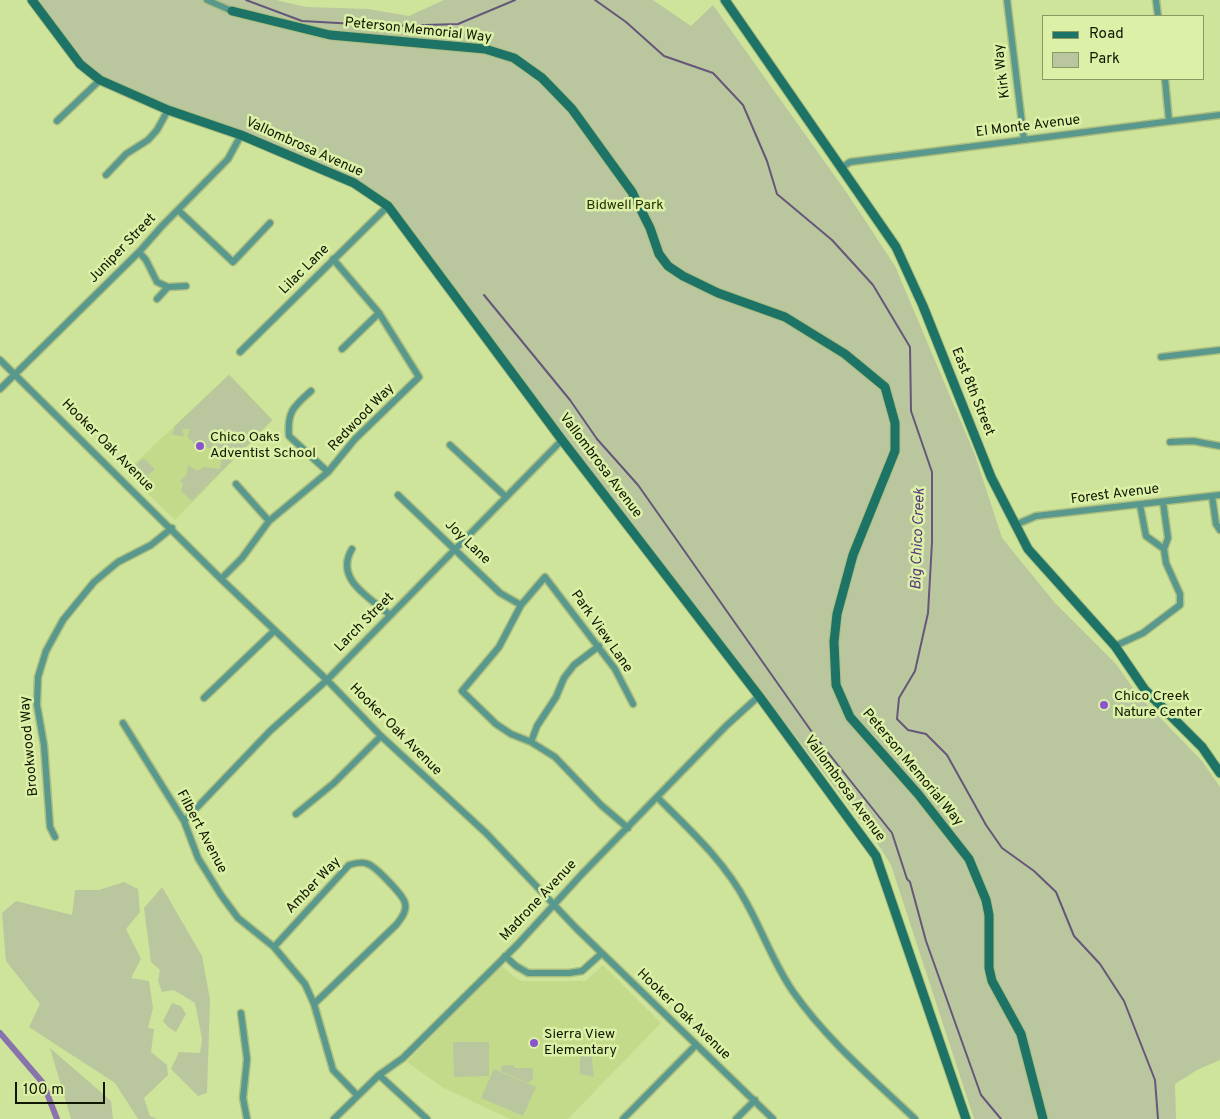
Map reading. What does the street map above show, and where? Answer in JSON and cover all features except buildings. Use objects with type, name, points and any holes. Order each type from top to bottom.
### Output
[{"type":"street","name":"Vallombrosa Avenue","points":[[32,0],[80,64],[100,80],[168,110],[241,135],[354,183],[388,206],[562,440],[759,696],[876,856],[966,1119]]},
{"type":"street","name":"Peterson Memorial Way","points":[[207,0],[232,11],[330,35],[485,49],[514,58],[542,78],[572,109],[632,192],[650,228],[660,254],[668,266],[683,276],[718,293],[785,317],[845,354],[885,387],[895,423],[895,451],[853,555],[837,614],[834,642],[836,685],[850,717],[918,794],[969,858],[986,900],[989,915],[989,968],[992,981],[1021,1034],[1043,1119]]},
{"type":"street","name":"East 8th Street","points":[[725,0],[896,247],[908,271],[991,477],[1015,525],[1036,561],[1115,646],[1145,690],[1202,747],[1220,773]]},
{"type":"street","name":"Kirk Way","points":[[1007,0],[1024,140]]},
{"type":"street","points":[[1156,0],[1158,15]]},
{"type":"street","points":[[56,121],[100,80]]},
{"type":"street","points":[[1164,80],[1169,121]]},
{"type":"street","points":[[106,175],[126,154],[148,140],[157,130],[168,110]]},
{"type":"street","name":"El Monte Avenue","points":[[841,168],[850,162],[1220,115]]},
{"type":"street","name":"Juniper Street","points":[[0,389],[139,252],[228,159],[241,135]]},
{"type":"street","name":"Lilac Lane","points":[[240,352],[388,206]]},
{"type":"street","points":[[178,210],[233,262],[270,223]]},
{"type":"street","points":[[139,252],[146,260],[157,282],[168,287],[186,286]]},
{"type":"street","name":"Redwood Way","points":[[221,579],[242,558],[269,521],[328,472],[355,439],[419,377],[379,313],[333,259]]},
{"type":"street","points":[[157,299],[168,287]]},
{"type":"street","points":[[342,349],[379,313]]},
{"type":"street","points":[[1161,357],[1220,350]]},
{"type":"street","name":"Hooker Oak Avenue","points":[[0,360],[172,528],[274,631],[327,680],[381,736],[486,833],[602,953],[773,1119]]},
{"type":"street","points":[[311,391],[293,407],[288,421],[289,436],[328,472]]},
{"type":"street","name":"Larch Street","points":[[184,822],[270,731],[327,680],[505,496],[562,440]]},
{"type":"street","points":[[1170,442],[1193,441],[1220,446]]},
{"type":"street","points":[[450,445],[505,496]]},
{"type":"street","points":[[236,484],[269,521]]},
{"type":"street","name":"Joy Lane","points":[[398,495],[456,548],[500,593],[522,605]]},
{"type":"street","name":"Forest Avenue","points":[[1015,525],[1036,516],[1220,495]]},
{"type":"street","points":[[1212,496],[1216,524],[1220,530]]},
{"type":"street","points":[[1115,646],[1143,633],[1180,605],[1182,599],[1167,566],[1164,549],[1168,538],[1163,502]]},
{"type":"street","points":[[1140,505],[1146,536],[1164,549]]},
{"type":"street","name":"Brookwood Way","points":[[55,838],[50,827],[44,744],[37,705],[38,677],[46,651],[63,620],[94,582],[118,562],[151,545],[172,528]]},
{"type":"street","points":[[352,549],[345,566],[347,574],[390,615]]},
{"type":"street","name":"Park View Lane","points":[[522,605],[545,577],[615,669],[633,704]]},
{"type":"street","points":[[522,605],[499,647],[462,691],[496,724],[555,757],[601,805],[628,828]]},
{"type":"street","points":[[204,698],[274,631]]},
{"type":"street","points":[[531,742],[538,726],[556,698],[564,678],[574,665],[599,646]]},
{"type":"street","name":"Madrone Avenue","points":[[334,1119],[357,1095],[403,1058],[505,956],[726,726],[759,696]]},
{"type":"street","name":"Filbert Avenue","points":[[122,723],[184,822],[198,858],[221,895],[238,918],[274,947],[297,972],[314,1004],[333,1070],[357,1095]]},
{"type":"street","points":[[296,814],[334,783],[381,736]]},
{"type":"street","points":[[658,798],[706,846],[745,900],[778,968],[808,1013],[828,1036],[915,1119]]},
{"type":"street","name":"Amber Way","points":[[274,947],[349,865],[356,863],[369,864],[403,896],[406,905],[404,915],[397,924],[314,1004]]},
{"type":"street","points":[[505,956],[516,966],[528,973],[574,973],[586,969],[602,953]]},
{"type":"street","points":[[241,1013],[247,1060],[243,1098],[247,1119]]},
{"type":"street","points":[[623,1119],[696,1045]]},
{"type":"street","points":[[379,1076],[427,1119]]},
{"type":"street","points":[[736,1119],[755,1100]]},
{"type":"shaded area","name":"Chico Oaks Adventist School","points":[[229,374],[273,420],[175,520],[126,472]]},
{"type":"shaded area","name":"Sierra View Elementary","points":[[501,965],[514,977],[522,981],[586,981],[603,965],[661,1023],[568,1119],[510,1119],[442,1087],[407,1062]]},
{"type":"green space","name":"Bidwell Park","points":[[32,0],[276,0],[306,7],[368,9],[409,16],[444,0],[653,0],[691,26],[713,5],[849,196],[895,266],[975,455],[1002,538],[1055,603],[1116,664],[1137,694],[1202,761],[1220,787],[1220,1060],[1197,1070],[1175,1084],[1176,1119],[974,1119],[891,865],[876,841],[388,206],[354,183],[121,90],[80,64]]},
{"type":"green space","points":[[229,375],[272,420],[192,501],[181,491],[183,484],[180,481],[187,474],[188,465],[197,471],[204,467],[220,469],[223,451],[195,445],[188,437],[189,429],[182,429],[184,436],[172,435],[175,426]]},
{"type":"green space","points":[[142,459],[145,459],[155,469],[148,475],[150,477],[143,488],[130,475],[130,471]]},
{"type":"green space","points":[[124,882],[138,889],[140,912],[126,929],[141,959],[131,978],[149,981],[153,1008],[148,1028],[154,1029],[151,1052],[167,1065],[168,1075],[144,1098],[150,1116],[157,1119],[138,1119],[115,1083],[29,1027],[40,1004],[6,961],[2,913],[16,901],[72,915],[75,890],[99,890]]},
{"type":"green space","points":[[162,887],[202,956],[210,999],[207,1093],[198,1096],[171,1069],[179,1052],[200,1053],[202,1039],[195,1003],[174,990],[162,992],[158,981],[160,970],[151,962],[144,908]]},
{"type":"green space","points":[[172,1003],[181,1006],[186,1014],[176,1032],[163,1021]]},
{"type":"green space","points":[[453,1042],[489,1042],[489,1076],[454,1077]]},
{"type":"green space","points":[[50,1048],[111,1101],[113,1119],[71,1119]]},
{"type":"green space","points":[[580,1051],[591,1051],[594,1077],[580,1074]]},
{"type":"green space","points":[[514,1065],[514,1068],[533,1068],[533,1079],[528,1083],[501,1071],[501,1066]]},
{"type":"green space","points":[[494,1069],[536,1087],[523,1116],[481,1098]]},
{"type":"waterway","name":"Big Chico Creek","points":[[246,0],[302,21],[392,26],[458,24],[515,0]]},
{"type":"waterway","name":"Big Chico Creek","points":[[595,0],[626,22],[664,56],[713,73],[743,105],[767,161],[777,194],[832,240],[873,285],[910,347],[911,411],[932,472],[932,542],[928,613],[915,671],[899,698],[897,719],[908,730],[926,734],[947,755],[986,825],[1002,848],[1034,871],[1056,892],[1074,936],[1100,964],[1124,1001],[1155,1080],[1158,1119]]},
{"type":"waterway","points":[[484,295],[570,400],[597,439],[638,485],[814,735],[892,833],[907,879],[910,882],[926,941],[981,1095],[1001,1119]]},
{"type":"waterway","points":[[0,1033],[43,1083],[57,1119]]},
{"type":"place","name":"Chico Oaks Adventist School","points":[[200,446]]},
{"type":"place","name":"Chico Creek Nature Center","points":[[1104,705]]},
{"type":"place","name":"Sierra View Elementary","points":[[534,1043]]}]
